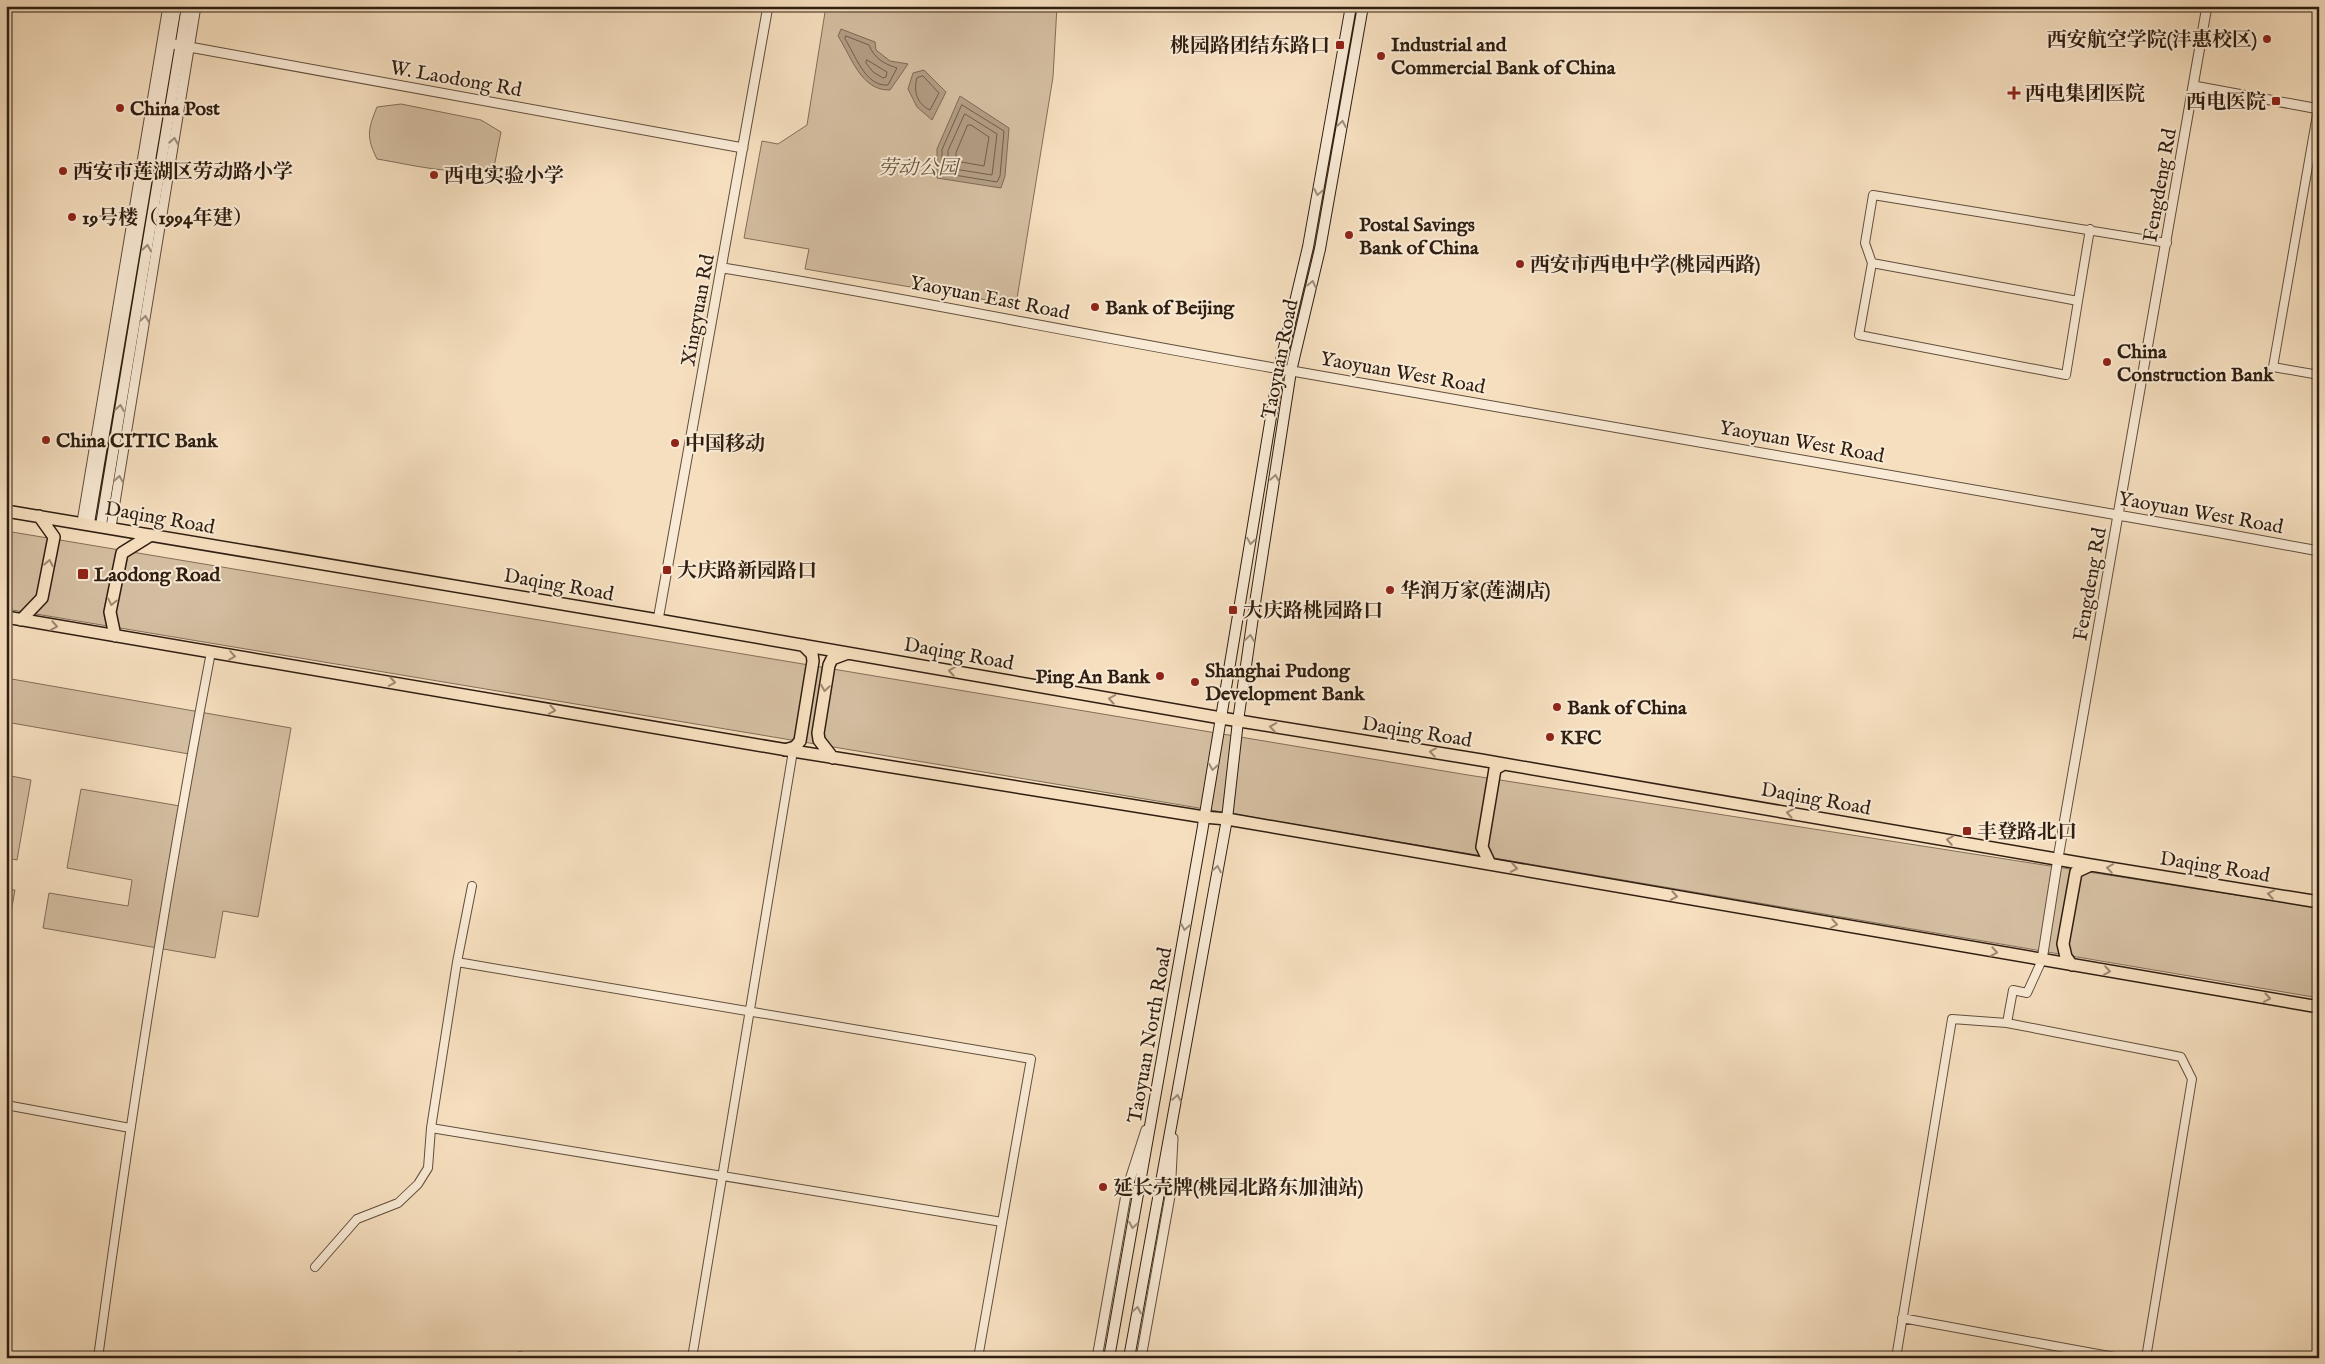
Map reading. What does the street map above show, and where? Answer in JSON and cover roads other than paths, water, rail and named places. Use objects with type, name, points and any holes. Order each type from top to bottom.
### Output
[{"type":"main road","points":[[85,523],[166,43],[176,6]]},
{"type":"main road","points":[[106,526],[185,46],[187,6]]},
{"type":"main road","name":"Taoyuan Road","points":[[1221,718],[1279,369],[1308,247],[1351,6]]},
{"type":"main road","name":"Taoyuan Road","points":[[1238,721],[1291,371],[1320,249],[1363,6]]},
{"type":"main road","name":"Daqing Road","points":[[6,511],[106,526],[1238,721],[1483,760],[2091,865],[2319,902]]},
{"type":"main road","points":[[21,620],[42,598],[54,537],[39,516]]},
{"type":"main road","points":[[115,636],[110,612],[122,553],[151,535]]},
{"type":"main road","points":[[6,617],[789,751],[1204,817],[1227,819],[2319,1007]]},
{"type":"main road","points":[[789,751],[800,741],[813,661],[812,654],[803,645]]},
{"type":"main road","points":[[833,758],[819,740],[818,733],[829,665],[832,659],[849,653]]},
{"type":"main road","name":"Taoyuan North Road","points":[[1109,1358],[1221,718]]},
{"type":"main road","name":"Taoyuan North Road","points":[[1129,1358],[1227,819],[1238,721]]},
{"type":"main road","points":[[1466,860],[1474,855],[1490,769],[1483,760]]},
{"type":"main road","points":[[1490,864],[1482,847],[1495,770],[1504,764]]},
{"type":"main road","points":[[2044,961],[2052,957],[2058,947],[2070,871],[2060,859]]},
{"type":"main road","points":[[2072,965],[2066,957],[2063,944],[2076,872],[2091,865]]},
{"type":"street","points":[[166,43],[168,6]]},
{"type":"street","points":[[185,46],[196,6]]},
{"type":"street","name":"Xingyuan Rd","points":[[658,620],[768,6]]},
{"type":"street","name":"Fengdeng Rd","points":[[2060,859],[2207,6]]},
{"type":"street","name":"W. Laodong Rd","points":[[166,43],[743,148]]},
{"type":"street","points":[[2194,86],[2319,109],[2273,367],[2319,375]]},
{"type":"street","points":[[2090,229],[2066,375],[1859,335],[1872,264],[1865,243],[1874,195],[2090,229],[2167,243]]},
{"type":"street","points":[[1872,264],[2078,302]]},
{"type":"street","name":"Yaoyuan East Road","points":[[722,268],[836,287],[1279,369]]},
{"type":"street","name":"Yaoyuan West Road","points":[[1279,369],[2119,514],[2319,551]]},
{"type":"street","points":[[98,1358],[130,1128],[211,652]]},
{"type":"street","points":[[692,1358],[750,1012],[789,751]]},
{"type":"street","points":[[315,1267],[357,1219],[398,1203],[418,1184],[428,1168],[431,1128],[457,962],[472,886]]},
{"type":"street","points":[[2007,1023],[2013,990],[2027,993],[2044,961]]},
{"type":"street","points":[[457,962],[1031,1059],[978,1358]]},
{"type":"street","points":[[1896,1358],[1952,1020],[2007,1023],[2181,1057],[2192,1079],[2146,1358]]},
{"type":"street","points":[[1097,1358],[1127,1189],[1155,1099]]},
{"type":"street","points":[[6,1105],[130,1128]]},
{"type":"street","points":[[1141,1358],[1170,1196],[1173,1117]]},
{"type":"street","points":[[431,1128],[1002,1222]]},
{"type":"street","points":[[1902,1318],[2120,1358]]},
{"type":"water","points":[[841,29],[875,42],[876,50],[890,61],[908,64],[890,90],[880,89],[864,79],[838,36]]},
{"type":"water","points":[[924,70],[946,92],[932,120],[917,107],[908,89],[913,73]]},
{"type":"water","points":[[960,96],[1009,128],[1005,176],[1001,188],[937,178],[937,149]]},
{"type":"place","name":"西安航空学院(沣惠校区)","points":[[2267,39]]},
{"type":"place","name":"桃园路团结东路口","points":[[1340,45]]},
{"type":"place","name":"Industrial and Commercial Bank of China","points":[[1381,56]]},
{"type":"place","name":"西电集团医院","points":[[2014,93]]},
{"type":"place","name":"西电医院","points":[[2276,101]]},
{"type":"place","name":"China Post","points":[[120,108]]},
{"type":"place","name":"西安市莲湖区劳动路小学","points":[[63,171]]},
{"type":"place","name":"西电实验小学","points":[[434,175]]},
{"type":"place","name":"19号楼（1994年建）","points":[[72,217]]},
{"type":"place","name":"Postal Savings Bank of China","points":[[1349,235]]},
{"type":"place","name":"西安市西电中学(桃园西路)","points":[[1520,264]]},
{"type":"place","name":"Bank of Beijing","points":[[1095,307]]},
{"type":"place","name":"China Construction Bank","points":[[2107,362]]},
{"type":"place","name":"China CITIC Bank","points":[[46,440]]},
{"type":"place","name":"中国移动","points":[[675,443]]},
{"type":"place","name":"大庆路新园路口","points":[[667,570]]},
{"type":"place","name":"Laodong Road","points":[[83,574]]},
{"type":"place","name":"华润万家(莲湖店)","points":[[1390,590]]},
{"type":"place","name":"大庆路桃园路口","points":[[1233,610]]},
{"type":"place","name":"Ping An Bank","points":[[1160,676]]},
{"type":"place","name":"Shanghai Pudong Development Bank","points":[[1195,682]]},
{"type":"place","name":"Bank of China","points":[[1557,707]]},
{"type":"place","name":"KFC","points":[[1550,737]]},
{"type":"place","name":"丰登路北口","points":[[1967,831]]},
{"type":"place","name":"延长壳牌(桃园北路东加油站)","points":[[1103,1187]]},
{"type":"park label","name":"劳动公园","points":[[918,167]]}]
